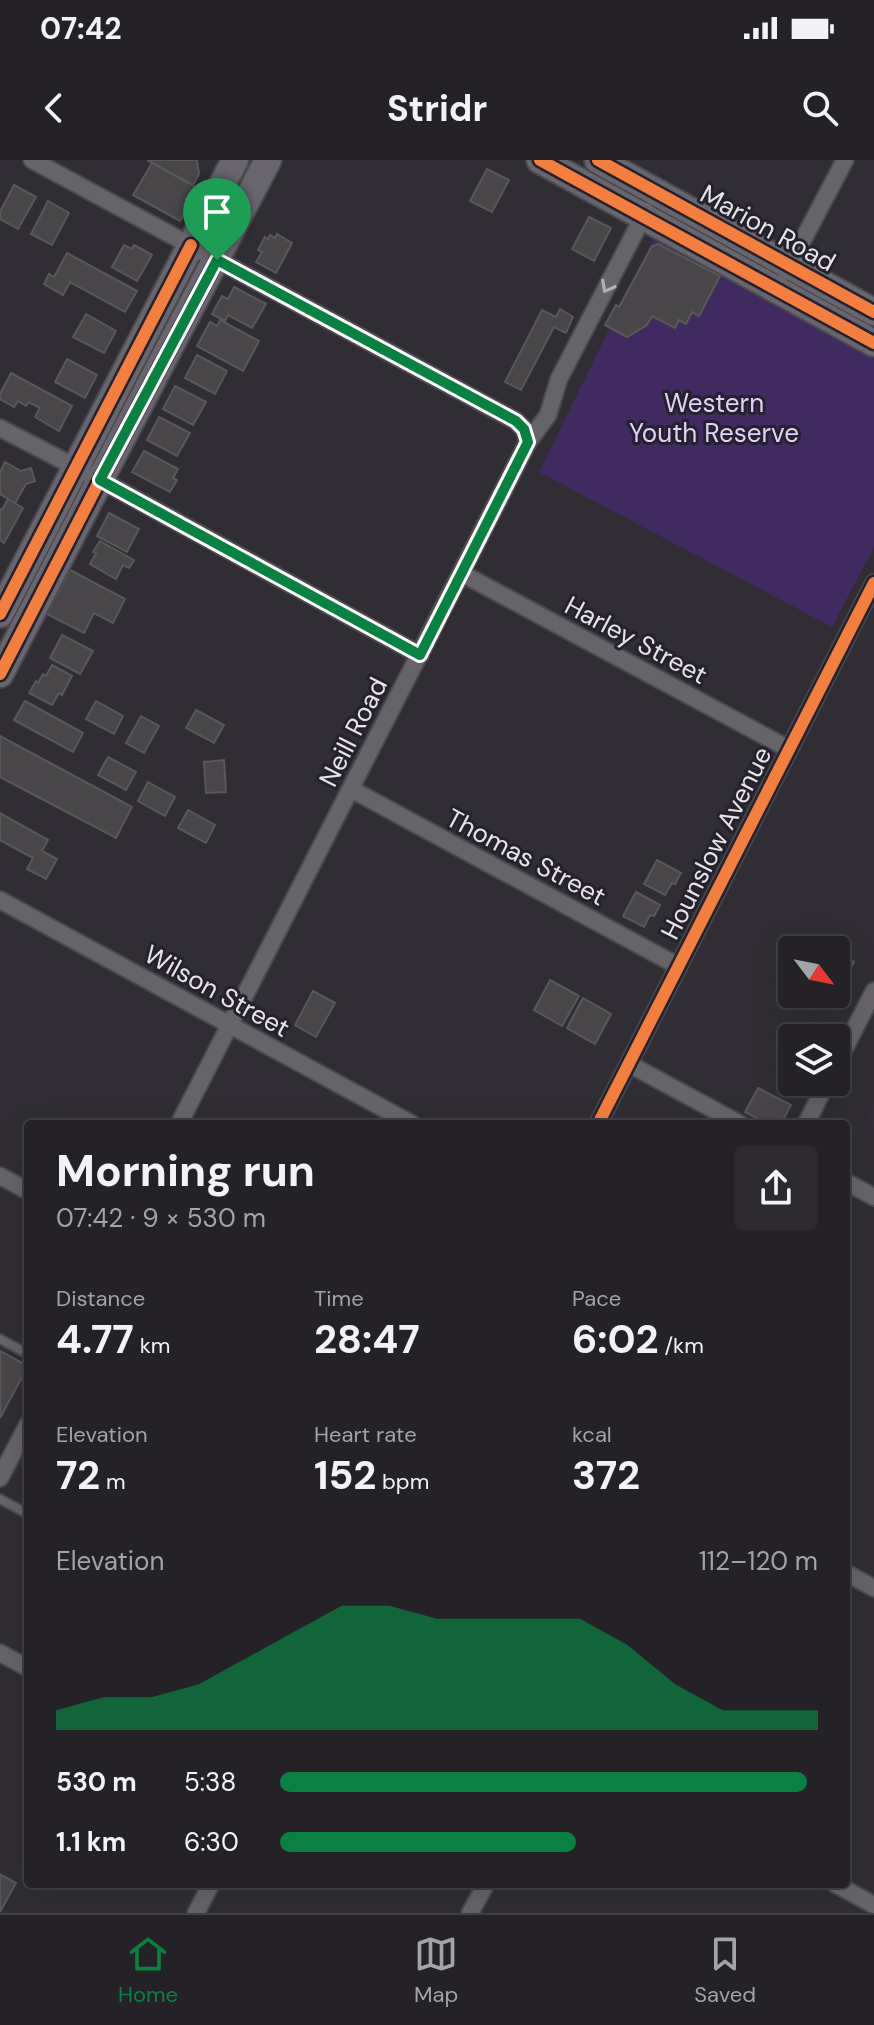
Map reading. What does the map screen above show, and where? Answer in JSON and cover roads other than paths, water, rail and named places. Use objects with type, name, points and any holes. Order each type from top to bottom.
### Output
[{"type":"main road","points":[[0,614],[235,160]]},
{"type":"main road","points":[[0,674],[268,160]]},
{"type":"main road","name":"Marion Road","points":[[540,160],[643,218],[783,278],[874,312]]},
{"type":"main road","name":"Marion Road","points":[[598,160],[657,191],[874,343]]},
{"type":"street","points":[[32,160],[516,421],[524,429],[528,442]]},
{"type":"street","points":[[783,278],[845,160]]},
{"type":"street","name":"Neill Road","points":[[181,1120],[528,442],[548,415],[559,379],[657,191]]},
{"type":"street","points":[[0,428],[420,655]]},
{"type":"street","name":"Harley Street","points":[[461,573],[789,749]]},
{"type":"street","name":"Hounslow Avenue","points":[[600,1120],[874,583]]},
{"type":"street","name":"Thomas Street","points":[[351,789],[678,966]]},
{"type":"street","name":"Wilson Street","points":[[0,900],[405,1120]]},
{"type":"street","points":[[850,1038],[874,991]]},
{"type":"street","points":[[629,1064],[733,1120]]},
{"type":"street","points":[[808,1120],[820,1096]]},
{"type":"street","points":[[0,1176],[24,1189]]},
{"type":"street","points":[[850,1184],[874,1197]]},
{"type":"street","points":[[0,1478],[24,1432]]},
{"type":"street","points":[[850,1575],[874,1588]]},
{"type":"street","points":[[0,1653],[24,1666]]},
{"type":"street","points":[[196,1913],[209,1888]]},
{"type":"street","points":[[470,1913],[484,1888]]},
{"type":"street","points":[[842,1888],[874,1905]]},
{"type":"lane","points":[[0,1339],[24,1352]]},
{"type":"lane","points":[[0,1499],[24,1512]]},
{"type":"park label","name":"Western Youth Reserve","points":[[714,418]]}]
